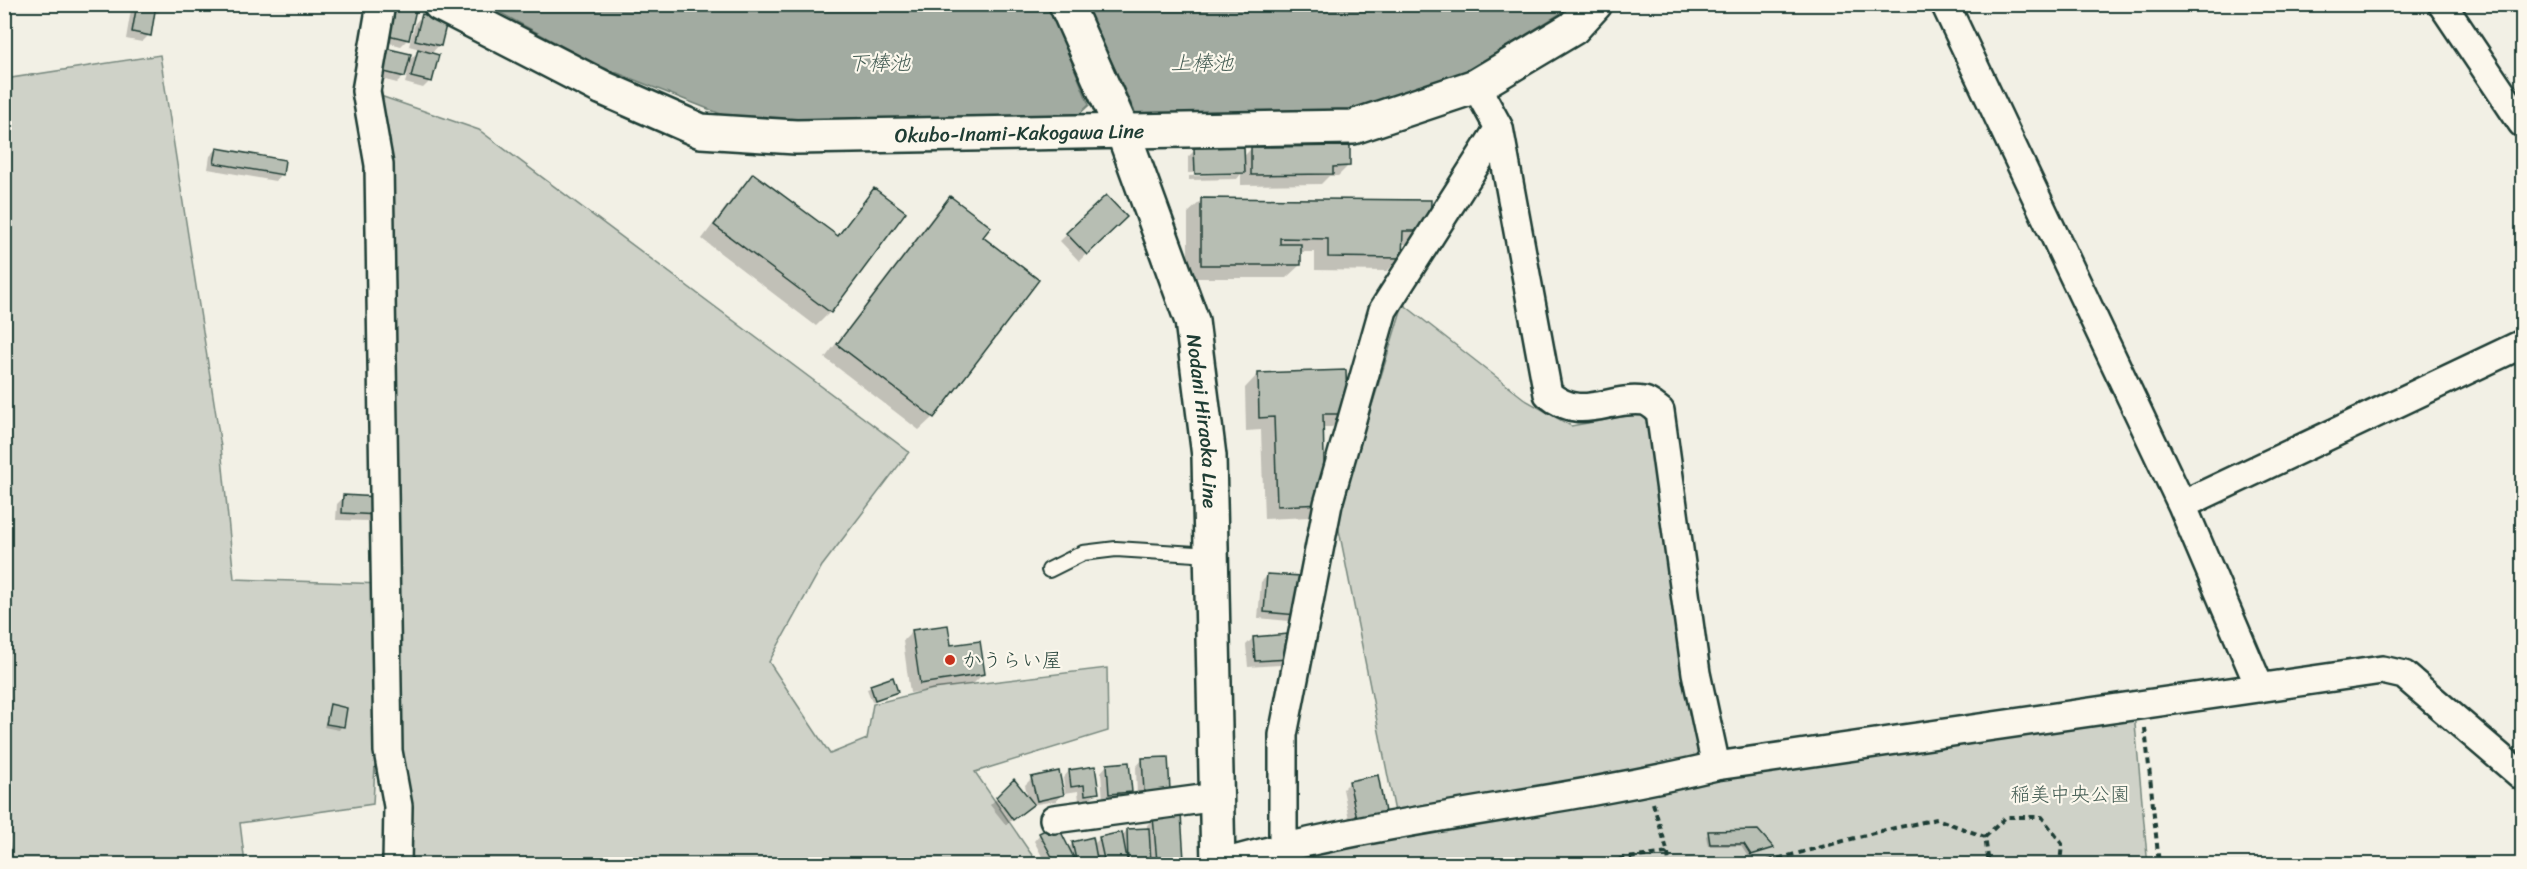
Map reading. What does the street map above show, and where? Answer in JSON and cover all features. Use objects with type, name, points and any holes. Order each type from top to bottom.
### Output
[{"type":"main road","name":"Okubo-Inami-Kakogawa Line","points":[[440,4],[603,88],[701,131],[796,137],[1353,127],[1476,86],[1573,28],[1595,4]]},
{"type":"main road","name":"Nodani Hiraoka Line","points":[[1066,4],[1123,132],[1192,321],[1209,456],[1219,864]]},
{"type":"street","points":[[381,4],[366,91],[379,165],[388,751],[398,806],[398,864]]},
{"type":"street","points":[[1945,4],[2181,505],[2260,688]]},
{"type":"street","points":[[2451,9],[2523,123]]},
{"type":"street","points":[[1476,86],[1499,128],[1548,394],[1560,405],[1575,408],[1645,401],[1660,411],[1696,673],[1716,766]]},
{"type":"street","points":[[1284,846],[1283,735],[1328,504],[1383,310],[1499,128]]},
{"type":"street","points":[[2181,505],[2523,344]]},
{"type":"street","points":[[1219,864],[1284,846],[1646,782],[1716,766],[2382,670],[2404,675],[2523,776]]},
{"type":"street","points":[[1054,819],[1217,797]]},
{"type":"lane","points":[[1049,570],[1083,553],[1116,549],[1211,555]]},
{"type":"path","points":[[2142,703],[2159,864]]},
{"type":"path","points":[[1646,782],[1668,853],[1669,864]]},
{"type":"path","points":[[1985,837],[2006,817],[2042,817],[2062,844],[2060,864]]},
{"type":"path","points":[[1758,864],[1881,831],[1937,819],[1985,837]]},
{"type":"path","points":[[1985,837],[1989,864]]},
{"type":"path","points":[[1610,864],[1620,859],[1668,853]]},
{"type":"green space","points":[[160,55],[221,447],[234,579],[384,584],[373,804],[240,823],[245,864],[14,864],[5,830],[5,79]]},
{"type":"green space","points":[[366,91],[479,130],[909,452],[822,566],[769,662],[830,754],[867,739],[873,704],[933,689],[1107,668],[1108,731],[975,772],[1038,864],[396,864]]},
{"type":"green space","points":[[1403,304],[1527,401],[1571,426],[1650,412],[1698,758],[1396,817],[1337,520]]},
{"type":"green space","name":"稲美中央公園","points":[[2134,713],[2147,856],[2151,864],[1265,864],[1269,858],[1644,791]]},
{"type":"water","name":"下棒池","points":[[486,5],[1049,5],[1089,105],[1074,119],[813,122],[726,116],[597,65]]},
{"type":"water","name":"上棒池","points":[[1085,5],[1574,5],[1440,88],[1332,120],[1137,116]]},
{"type":"building","points":[[137,4],[167,4],[166,7],[156,5],[151,36],[132,32]]},
{"type":"building","points":[[394,4],[417,5],[409,40],[388,35]]},
{"type":"building","points":[[422,14],[447,21],[441,46],[415,40]]},
{"type":"building","points":[[385,48],[411,54],[405,77],[380,71]]},
{"type":"building","points":[[418,49],[439,55],[432,82],[411,77]]},
{"type":"building","points":[[1350,146],[1350,166],[1333,167],[1333,174],[1251,175],[1251,147]]},
{"type":"building","points":[[1244,147],[1245,173],[1195,174],[1194,148]]},
{"type":"building","points":[[217,148],[285,160],[283,175],[214,163]]},
{"type":"building","points":[[753,173],[838,236],[874,188],[906,212],[831,313],[714,225]]},
{"type":"building","points":[[1106,195],[1127,217],[1087,255],[1066,233]]},
{"type":"building","points":[[950,196],[991,227],[983,237],[1039,280],[934,418],[837,344]]},
{"type":"building","points":[[1201,198],[1431,200],[1430,231],[1403,231],[1402,258],[1328,257],[1328,239],[1280,238],[1280,244],[1301,244],[1301,265],[1201,265]]},
{"type":"building","points":[[1346,370],[1347,414],[1323,414],[1325,504],[1277,506],[1274,417],[1259,418],[1258,373]]},
{"type":"building","points":[[343,495],[378,497],[378,515],[342,513]]},
{"type":"building","points":[[1267,574],[1301,576],[1297,615],[1264,612]]},
{"type":"building","name":"かうらい屋","points":[[948,625],[951,645],[980,641],[985,674],[920,684],[912,630]]},
{"type":"building","points":[[1288,634],[1290,659],[1255,661],[1253,637]]},
{"type":"building","points":[[893,677],[898,692],[875,700],[870,685]]},
{"type":"building","points":[[330,704],[347,708],[344,727],[326,724]]},
{"type":"building","points":[[1168,757],[1170,790],[1144,792],[1142,758]]},
{"type":"building","points":[[1129,762],[1132,792],[1109,794],[1107,764]]},
{"type":"building","points":[[1095,766],[1099,793],[1085,795],[1084,785],[1071,787],[1069,770]]},
{"type":"building","points":[[1059,771],[1064,795],[1037,801],[1031,777]]},
{"type":"building","points":[[1378,775],[1385,812],[1357,819],[1349,781]]},
{"type":"building","points":[[1014,779],[1034,804],[1013,820],[996,797]]},
{"type":"building","points":[[1181,814],[1184,860],[1157,862],[1153,817]]},
{"type":"building","points":[[1057,824],[1074,858],[1062,864],[1056,864],[1039,833]]},
{"type":"building","points":[[1149,828],[1151,863],[1128,864],[1127,829]]},
{"type":"building","points":[[1758,830],[1774,848],[1751,855],[1744,844],[1710,844],[1708,831]]},
{"type":"building","points":[[1122,832],[1128,864],[1105,864],[1099,837]]},
{"type":"building","points":[[1093,837],[1098,864],[1077,864],[1072,842]]},
{"type":"place","name":"かうらい屋","points":[[950,660]]}]
